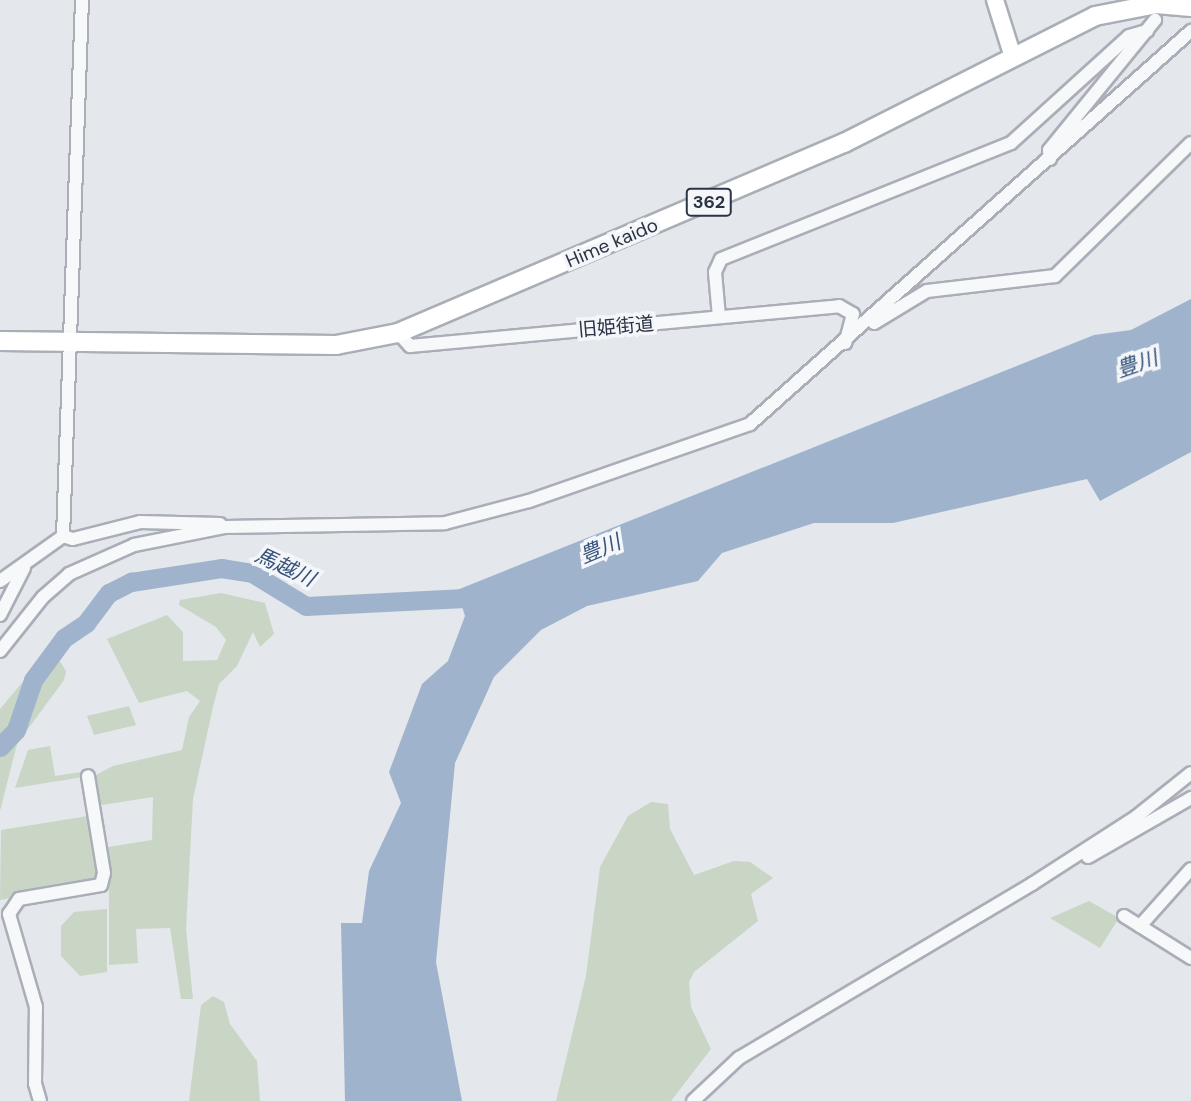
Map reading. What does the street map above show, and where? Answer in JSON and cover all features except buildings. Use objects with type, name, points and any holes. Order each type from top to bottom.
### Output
[{"type":"highway","name":"Hime kaido","points":[[0,341],[336,345],[398,333],[844,144],[1012,54],[1114,10],[1156,4],[1191,7]]},
{"type":"main road","points":[[995,0],[1012,54]]},
{"type":"street","points":[[0,580],[24,568],[63,536],[82,0]]},
{"type":"street","points":[[719,317],[715,272],[721,259],[1011,143],[1129,36],[1151,25],[1049,150],[1050,159]]},
{"type":"street","points":[[0,651],[43,597],[79,569],[134,545],[225,527],[421,526],[529,501],[750,424],[845,343],[1191,31]]},
{"type":"street","points":[[864,326],[927,291],[1055,276],[1191,143]]},
{"type":"street","name":"旧姫街道","points":[[398,333],[410,346],[839,306],[853,314],[845,343]]},
{"type":"street","points":[[63,536],[73,539],[140,522],[196,521],[225,527]]},
{"type":"street","points":[[0,615],[24,568]]},
{"type":"street","points":[[693,1101],[739,1058],[1074,857],[1191,773]]},
{"type":"street","points":[[40,1101],[34,1084],[36,1007],[9,914],[19,899],[101,885],[104,873],[88,776]]},
{"type":"street","points":[[1074,857],[1086,858],[1191,798]]},
{"type":"street","points":[[1140,926],[1191,869]]},
{"type":"street","points":[[1124,916],[1191,958]]},
{"type":"green space","points":[[221,593],[265,603],[274,634],[260,647],[253,632],[237,666],[219,684],[213,707],[193,799],[186,929],[193,999],[181,999],[170,928],[136,929],[138,963],[109,965],[109,888],[102,848],[152,840],[153,797],[102,805],[92,790],[96,775],[113,766],[182,750],[189,717],[200,701],[187,691],[139,703],[107,639],[167,615],[183,632],[183,661],[217,660],[226,640],[216,627],[179,605],[180,600]]},
{"type":"green space","points":[[51,648],[66,671],[64,680],[17,744],[0,811],[0,709]]},
{"type":"green space","points":[[129,706],[136,725],[94,735],[87,716]]},
{"type":"green space","points":[[50,746],[55,776],[81,772],[83,777],[15,788],[28,750]]},
{"type":"green space","points":[[651,802],[668,804],[670,829],[694,875],[734,861],[750,862],[773,878],[751,894],[758,921],[694,972],[689,982],[691,1007],[711,1049],[671,1101],[556,1101],[586,976],[600,867],[628,816]]},
{"type":"green space","points":[[88,816],[99,881],[0,900],[1,830]]},
{"type":"green space","points":[[1089,901],[1119,918],[1100,948],[1050,918]]},
{"type":"green space","points":[[107,909],[107,972],[80,976],[61,956],[61,926],[74,912]]},
{"type":"green space","points":[[213,996],[224,1002],[230,1024],[257,1061],[260,1101],[189,1101],[201,1005]]},
{"type":"water","points":[[1191,299],[1191,452],[1100,501],[1087,479],[893,523],[814,523],[722,553],[698,581],[587,606],[541,630],[494,677],[455,763],[436,962],[462,1101],[410,1101],[399,1082],[396,1101],[345,1101],[341,923],[362,923],[369,871],[401,803],[389,772],[422,684],[448,661],[465,616],[457,590],[1094,335],[1131,330]]},
{"type":"waterway","name":"馬越川","points":[[0,747],[16,730],[33,680],[64,638],[86,623],[109,593],[131,582],[221,568],[252,573],[306,606],[485,597]]},
{"type":"waterway","name":"豊川","points":[[400,1064],[404,1101]]}]
